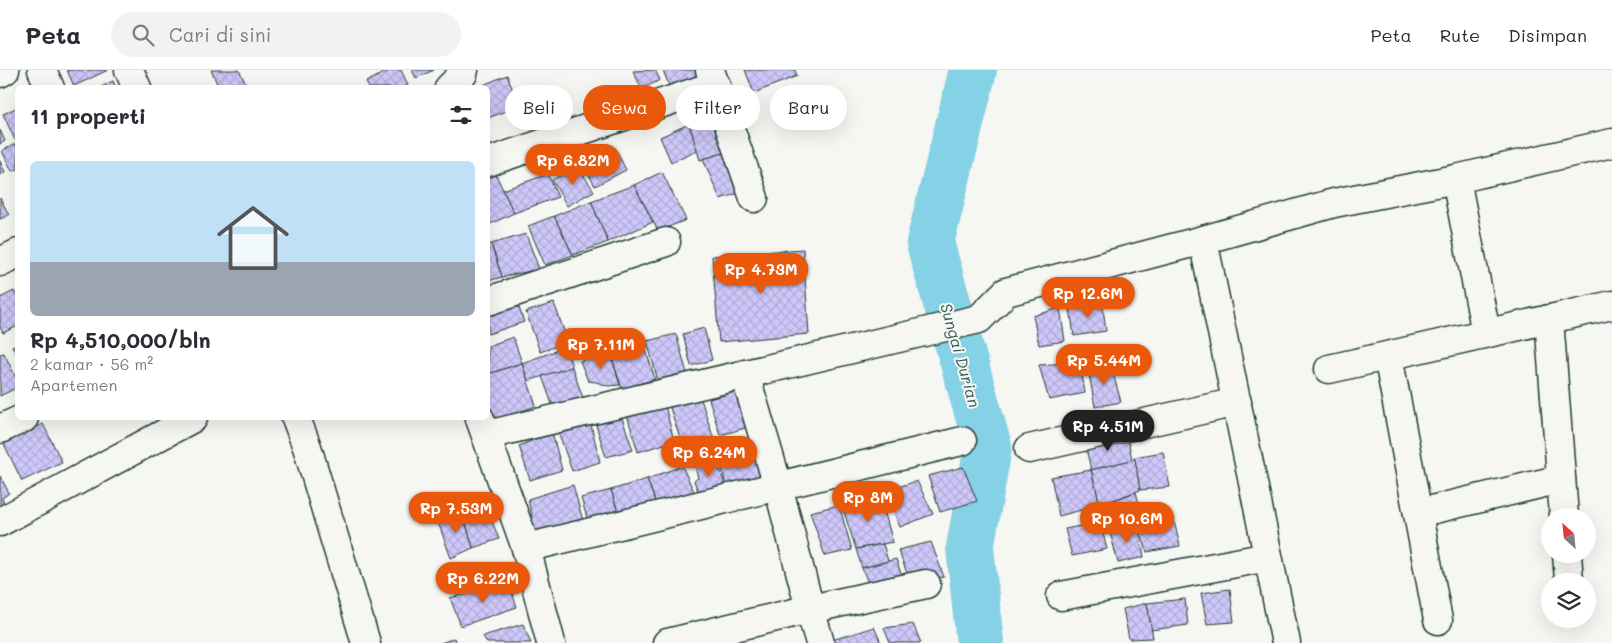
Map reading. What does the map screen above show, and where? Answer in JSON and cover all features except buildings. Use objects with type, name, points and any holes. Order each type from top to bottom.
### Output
[{"type":"street","points":[[0,73],[6,70]]},
{"type":"street","points":[[42,70],[49,85]]},
{"type":"street","points":[[129,70],[136,85]]},
{"type":"street","points":[[452,85],[463,74],[464,70]]},
{"type":"street","points":[[490,161],[713,78],[754,198]]},
{"type":"street","points":[[552,643],[526,548],[483,426],[745,374],[924,332],[979,318],[1006,292],[1334,203],[1456,179],[1612,143]]},
{"type":"street","points":[[1456,179],[1486,333]]},
{"type":"street","points":[[1203,240],[1286,643]]},
{"type":"street","points":[[490,299],[666,242]]},
{"type":"street","points":[[0,262],[15,254]]},
{"type":"street","points":[[1329,369],[1612,305]]},
{"type":"street","points":[[1549,319],[1563,508]]},
{"type":"street","points":[[1388,356],[1438,620]]},
{"type":"street","points":[[745,374],[778,486],[820,643]]},
{"type":"street","points":[[1029,449],[1237,402]]},
{"type":"street","points":[[0,429],[20,420]]},
{"type":"street","points":[[0,522],[188,420]]},
{"type":"street","points":[[297,420],[310,456],[366,643]]},
{"type":"street","points":[[526,548],[962,441]]},
{"type":"street","points":[[1418,513],[1561,479]]},
{"type":"street","points":[[1061,596],[1268,557]]},
{"type":"street","points":[[667,643],[926,584]]},
{"type":"waterway","name":"Sungai Durian","points":[[973,70],[930,243],[988,447],[970,548],[980,643]]}]
